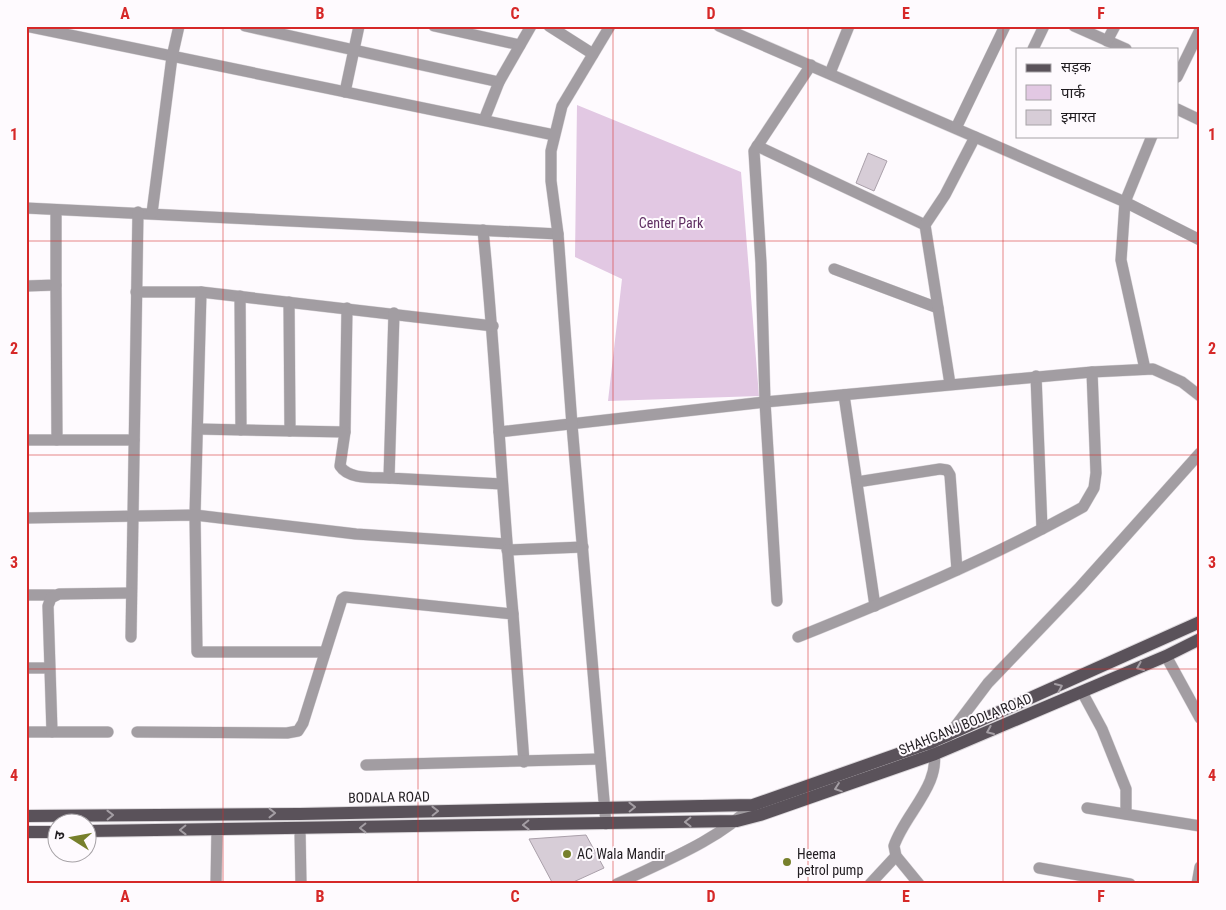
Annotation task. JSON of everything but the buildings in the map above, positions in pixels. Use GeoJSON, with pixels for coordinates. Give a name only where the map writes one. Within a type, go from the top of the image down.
{"type":"FeatureCollection","features":[{"type":"Feature","properties":{"kind":"main road","name":"SHAHGANJ BODLA ROAD"},"geometry":{"type":"LineString","coordinates":[[753,805],[933,748],[948,736],[1200,622]]}},
{"type":"Feature","properties":{"kind":"main road","name":"SHAHGANJ BODLA ROAD"},"geometry":{"type":"LineString","coordinates":[[737,821],[760,815],[1082,692],[1166,656],[1200,639]]}},
{"type":"Feature","properties":{"kind":"main road","name":"BODALA ROAD"},"geometry":{"type":"LineString","coordinates":[[26,816],[753,805]]}},
{"type":"Feature","properties":{"kind":"main road"},"geometry":{"type":"LineString","coordinates":[[98,831],[300,830],[737,821]]}},
{"type":"Feature","properties":{"kind":"main road"},"geometry":{"type":"LineString","coordinates":[[26,832],[48,832]]}},
{"type":"Feature","properties":{"kind":"street"},"geometry":{"type":"LineString","coordinates":[[26,26],[172,58],[484,120],[554,136]]}},
{"type":"Feature","properties":{"kind":"street"},"geometry":{"type":"LineString","coordinates":[[152,213],[172,58],[179,26]]}},
{"type":"Feature","properties":{"kind":"street"},"geometry":{"type":"LineString","coordinates":[[245,26],[499,82]]}},
{"type":"Feature","properties":{"kind":"street"},"geometry":{"type":"LineString","coordinates":[[345,92],[359,26]]}},
{"type":"Feature","properties":{"kind":"street"},"geometry":{"type":"LineString","coordinates":[[434,26],[520,45]]}},
{"type":"Feature","properties":{"kind":"street"},"geometry":{"type":"LineString","coordinates":[[484,120],[499,82],[531,26]]}},
{"type":"Feature","properties":{"kind":"street"},"geometry":{"type":"LineString","coordinates":[[549,26],[593,54]]}},
{"type":"Feature","properties":{"kind":"street"},"geometry":{"type":"LineString","coordinates":[[606,824],[572,425],[558,234],[551,181],[554,136],[562,106],[610,26]]}},
{"type":"Feature","properties":{"kind":"street"},"geometry":{"type":"LineString","coordinates":[[719,26],[811,64],[1125,202],[1200,240]]}},
{"type":"Feature","properties":{"kind":"street"},"geometry":{"type":"LineString","coordinates":[[830,73],[849,26]]}},
{"type":"Feature","properties":{"kind":"street"},"geometry":{"type":"LineString","coordinates":[[956,128],[1005,26]]}},
{"type":"Feature","properties":{"kind":"street"},"geometry":{"type":"LineString","coordinates":[[1033,48],[1044,26]]}},
{"type":"Feature","properties":{"kind":"street"},"geometry":{"type":"LineString","coordinates":[[1115,26],[1116,46]]}},
{"type":"Feature","properties":{"kind":"street"},"geometry":{"type":"LineString","coordinates":[[1082,28],[1116,46]]}},
{"type":"Feature","properties":{"kind":"street"},"geometry":{"type":"LineString","coordinates":[[1178,73],[1200,30]]}},
{"type":"Feature","properties":{"kind":"street"},"geometry":{"type":"LineString","coordinates":[[777,601],[765,402],[761,263],[754,151],[811,64]]}},
{"type":"Feature","properties":{"kind":"street"},"geometry":{"type":"LineString","coordinates":[[1178,110],[1200,120]]}},
{"type":"Feature","properties":{"kind":"street"},"geometry":{"type":"LineString","coordinates":[[950,384],[925,225],[945,196],[975,137]]}},
{"type":"Feature","properties":{"kind":"street"},"geometry":{"type":"LineString","coordinates":[[1145,369],[1121,260],[1125,202],[1151,138]]}},
{"type":"Feature","properties":{"kind":"street"},"geometry":{"type":"LineString","coordinates":[[757,146],[925,225]]}},
{"type":"Feature","properties":{"kind":"street"},"geometry":{"type":"LineString","coordinates":[[26,208],[558,234]]}},
{"type":"Feature","properties":{"kind":"street"},"geometry":{"type":"LineString","coordinates":[[56,210],[57,440]]}},
{"type":"Feature","properties":{"kind":"street"},"geometry":{"type":"LineString","coordinates":[[131,638],[138,212]]}},
{"type":"Feature","properties":{"kind":"street"},"geometry":{"type":"LineString","coordinates":[[483,230],[492,326],[502,484],[524,762]]}},
{"type":"Feature","properties":{"kind":"street"},"geometry":{"type":"LineString","coordinates":[[834,268],[938,308]]}},
{"type":"Feature","properties":{"kind":"street"},"geometry":{"type":"LineString","coordinates":[[26,286],[56,285]]}},
{"type":"Feature","properties":{"kind":"street"},"geometry":{"type":"LineString","coordinates":[[136,292],[201,292],[492,326]]}},
{"type":"Feature","properties":{"kind":"street"},"geometry":{"type":"LineString","coordinates":[[201,292],[195,515],[196,652],[325,652]]}},
{"type":"Feature","properties":{"kind":"street"},"geometry":{"type":"LineString","coordinates":[[240,296],[241,430]]}},
{"type":"Feature","properties":{"kind":"street"},"geometry":{"type":"LineString","coordinates":[[289,302],[290,431]]}},
{"type":"Feature","properties":{"kind":"street"},"geometry":{"type":"LineString","coordinates":[[347,308],[345,432],[340,466],[343,470],[350,474],[389,478],[502,484]]}},
{"type":"Feature","properties":{"kind":"street"},"geometry":{"type":"LineString","coordinates":[[389,478],[394,314]]}},
{"type":"Feature","properties":{"kind":"street"},"geometry":{"type":"LineString","coordinates":[[499,432],[765,402],[1036,376],[1145,369],[1161,372],[1182,382],[1200,396]]}},
{"type":"Feature","properties":{"kind":"street"},"geometry":{"type":"LineString","coordinates":[[798,637],[957,570],[1083,507],[1094,488],[1096,474],[1092,372]]}},
{"type":"Feature","properties":{"kind":"street"},"geometry":{"type":"LineString","coordinates":[[1036,376],[1042,529]]}},
{"type":"Feature","properties":{"kind":"street"},"geometry":{"type":"LineString","coordinates":[[844,395],[875,606]]}},
{"type":"Feature","properties":{"kind":"street"},"geometry":{"type":"LineString","coordinates":[[198,429],[345,432]]}},
{"type":"Feature","properties":{"kind":"street"},"geometry":{"type":"LineString","coordinates":[[26,440],[134,440]]}},
{"type":"Feature","properties":{"kind":"street"},"geometry":{"type":"LineString","coordinates":[[948,736],[988,683],[1080,587],[1200,453]]}},
{"type":"Feature","properties":{"kind":"street"},"geometry":{"type":"LineString","coordinates":[[857,482],[940,469],[947,470],[950,475],[957,570]]}},
{"type":"Feature","properties":{"kind":"street"},"geometry":{"type":"LineString","coordinates":[[26,518],[195,515],[356,534],[507,547],[583,547]]}},
{"type":"Feature","properties":{"kind":"street"},"geometry":{"type":"LineString","coordinates":[[26,595],[131,593]]}},
{"type":"Feature","properties":{"kind":"street"},"geometry":{"type":"LineString","coordinates":[[52,732],[48,668],[48,606],[50,598],[54,595]]}},
{"type":"Feature","properties":{"kind":"street"},"geometry":{"type":"LineString","coordinates":[[137,732],[287,733],[298,731],[303,723],[342,599],[345,597],[513,614]]}},
{"type":"Feature","properties":{"kind":"street"},"geometry":{"type":"LineString","coordinates":[[1166,656],[1200,718]]}},
{"type":"Feature","properties":{"kind":"street"},"geometry":{"type":"LineString","coordinates":[[26,668],[48,668]]}},
{"type":"Feature","properties":{"kind":"street"},"geometry":{"type":"LineString","coordinates":[[1082,692],[1102,729],[1126,789],[1126,814]]}},
{"type":"Feature","properties":{"kind":"street"},"geometry":{"type":"LineString","coordinates":[[26,732],[108,732]]}},
{"type":"Feature","properties":{"kind":"street"},"geometry":{"type":"LineString","coordinates":[[919,884],[894,851],[896,841],[930,782],[933,748]]}},
{"type":"Feature","properties":{"kind":"street"},"geometry":{"type":"LineString","coordinates":[[366,766],[600,759]]}},
{"type":"Feature","properties":{"kind":"street"},"geometry":{"type":"LineString","coordinates":[[617,884],[718,834],[737,821],[753,805]]}},
{"type":"Feature","properties":{"kind":"street"},"geometry":{"type":"LineString","coordinates":[[1087,808],[1200,826]]}},
{"type":"Feature","properties":{"kind":"street"},"geometry":{"type":"LineString","coordinates":[[216,884],[217,829]]}},
{"type":"Feature","properties":{"kind":"street"},"geometry":{"type":"LineString","coordinates":[[300,830],[301,884]]}},
{"type":"Feature","properties":{"kind":"street"},"geometry":{"type":"LineString","coordinates":[[870,884],[896,856]]}},
{"type":"Feature","properties":{"kind":"street"},"geometry":{"type":"LineString","coordinates":[[1197,884],[1200,867]]}},
{"type":"Feature","properties":{"kind":"street"},"geometry":{"type":"LineString","coordinates":[[1038,868],[1130,884]]}},
{"type":"Feature","properties":{"kind":"green space","name":"Center Park"},"geometry":{"type":"Polygon","coordinates":[[[577,105],[741,172],[759,396],[608,401],[622,279],[575,257],[577,105]]]}},
{"type":"Feature","properties":{"kind":"place","name":"AC Wala Mandir"},"geometry":{"type":"Point","coordinates":[567,854]}},
{"type":"Feature","properties":{"kind":"place","name":"Heema petrol pump"},"geometry":{"type":"Point","coordinates":[787,862]}}]}
